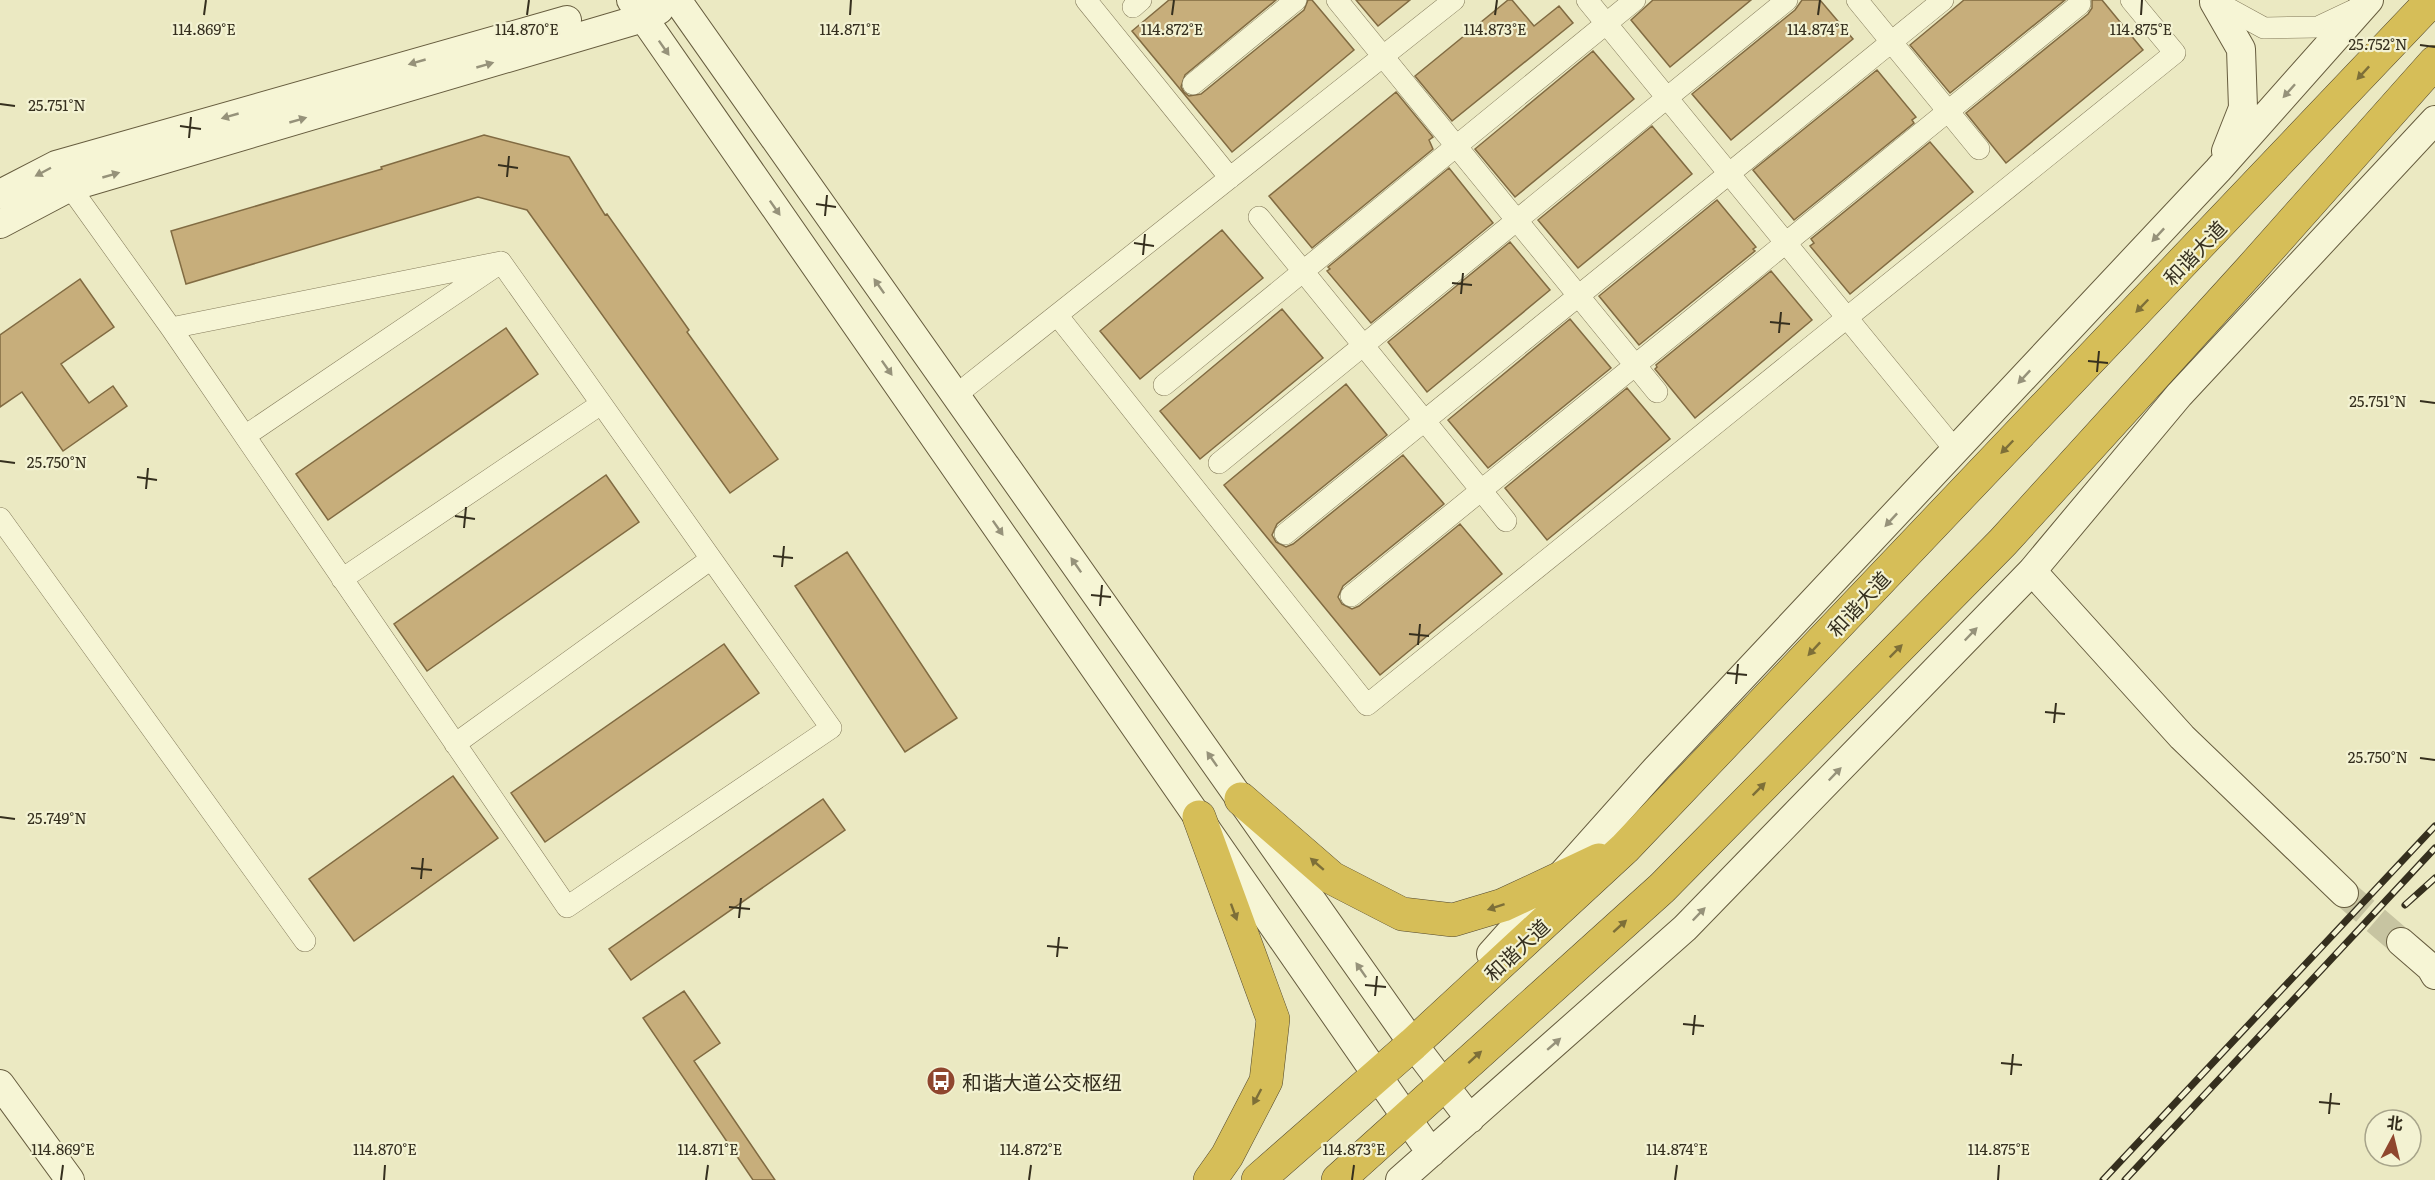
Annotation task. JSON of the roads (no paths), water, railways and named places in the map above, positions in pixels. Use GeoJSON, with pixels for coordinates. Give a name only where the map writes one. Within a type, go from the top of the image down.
{"type":"FeatureCollection","features":[{"type":"Feature","properties":{"kind":"highway","name":"和谐大道"},"geometry":{"type":"LineString","coordinates":[[1258,1180],[1413,1044],[1625,848],[2432,0]]}},
{"type":"Feature","properties":{"kind":"highway"},"geometry":{"type":"LineString","coordinates":[[1338,1180],[1662,888],[2003,542],[2435,62]]}},
{"type":"Feature","properties":{"kind":"highway"},"geometry":{"type":"LineString","coordinates":[[1241,799],[1332,878],[1402,914],[1453,920],[1503,905],[1625,848]]}},
{"type":"Feature","properties":{"kind":"highway"},"geometry":{"type":"LineString","coordinates":[[1199,818],[1273,1019],[1266,1081],[1227,1156],[1210,1180]]}},
{"type":"Feature","properties":{"kind":"street"},"geometry":{"type":"LineString","coordinates":[[0,194],[56,165],[635,5],[678,0],[1413,1044],[1470,1119]]}},
{"type":"Feature","properties":{"kind":"street"},"geometry":{"type":"LineString","coordinates":[[1086,0],[1230,178]]}},
{"type":"Feature","properties":{"kind":"street"},"geometry":{"type":"LineString","coordinates":[[1192,84],[1296,0]]}},
{"type":"Feature","properties":{"kind":"street"},"geometry":{"type":"LineString","coordinates":[[1337,0],[1657,392]]}},
{"type":"Feature","properties":{"kind":"street"},"geometry":{"type":"LineString","coordinates":[[956,395],[1454,0]]}},
{"type":"Feature","properties":{"kind":"street"},"geometry":{"type":"LineString","coordinates":[[1587,0],[1956,451]]}},
{"type":"Feature","properties":{"kind":"street"},"geometry":{"type":"LineString","coordinates":[[1164,385],[1635,0]]}},
{"type":"Feature","properties":{"kind":"street"},"geometry":{"type":"LineString","coordinates":[[1219,463],[1786,0]]}},
{"type":"Feature","properties":{"kind":"street"},"geometry":{"type":"LineString","coordinates":[[1857,0],[1979,149]]}},
{"type":"Feature","properties":{"kind":"street"},"geometry":{"type":"LineString","coordinates":[[1285,534],[1943,0]]}},
{"type":"Feature","properties":{"kind":"street"},"geometry":{"type":"LineString","coordinates":[[1057,315],[1367,705],[2175,53],[2131,0]]}},
{"type":"Feature","properties":{"kind":"street"},"geometry":{"type":"LineString","coordinates":[[2214,1],[2264,28],[2318,27],[2367,2]]}},
{"type":"Feature","properties":{"kind":"street"},"geometry":{"type":"LineString","coordinates":[[2214,1],[2241,49],[2242,108],[2218,170]]}},
{"type":"Feature","properties":{"kind":"street"},"geometry":{"type":"LineString","coordinates":[[1413,1044],[1656,769],[2218,170],[2367,2]]}},
{"type":"Feature","properties":{"kind":"street"},"geometry":{"type":"LineString","coordinates":[[1352,596],[2080,4]]}},
{"type":"Feature","properties":{"kind":"street"},"geometry":{"type":"LineString","coordinates":[[0,224],[69,187],[635,5]]}},
{"type":"Feature","properties":{"kind":"street"},"geometry":{"type":"LineString","coordinates":[[635,5],[1431,1152]]}},
{"type":"Feature","properties":{"kind":"street"},"geometry":{"type":"LineString","coordinates":[[1400,1180],[1685,928],[2032,571],[2179,395],[2435,120]]}},
{"type":"Feature","properties":{"kind":"street"},"geometry":{"type":"LineString","coordinates":[[69,187],[171,328],[567,907],[831,728],[501,262]]}},
{"type":"Feature","properties":{"kind":"street"},"geometry":{"type":"LineString","coordinates":[[1258,217],[1506,521]]}},
{"type":"Feature","properties":{"kind":"street"},"geometry":{"type":"LineString","coordinates":[[171,328],[501,262]]}},
{"type":"Feature","properties":{"kind":"street"},"geometry":{"type":"LineString","coordinates":[[244,436],[501,262]]}},
{"type":"Feature","properties":{"kind":"street"},"geometry":{"type":"LineString","coordinates":[[342,579],[601,404]]}},
{"type":"Feature","properties":{"kind":"street"},"geometry":{"type":"LineString","coordinates":[[0,518],[305,941]]}},
{"type":"Feature","properties":{"kind":"street"},"geometry":{"type":"LineString","coordinates":[[455,744],[711,559]]}},
{"type":"Feature","properties":{"kind":"street"},"geometry":{"type":"LineString","coordinates":[[2032,571],[2182,737],[2344,893]]}},
{"type":"Feature","properties":{"kind":"street"},"geometry":{"type":"LineString","coordinates":[[2401,942],[2434,969]]}},
{"type":"Feature","properties":{"kind":"street"},"geometry":{"type":"LineString","coordinates":[[1243,1180],[1377,1074]]}},
{"type":"Feature","properties":{"kind":"street"},"geometry":{"type":"LineString","coordinates":[[0,1084],[69,1180]]}},
{"type":"Feature","properties":{"kind":"tunnel"},"geometry":{"type":"LineString","coordinates":[[2344,893],[2401,942]]}},
{"type":"Feature","properties":{"kind":"railway"},"geometry":{"type":"LineString","coordinates":[[2103,1180],[2435,826]]}},
{"type":"Feature","properties":{"kind":"railway"},"geometry":{"type":"LineString","coordinates":[[2125,1180],[2435,848]]}},
{"type":"Feature","properties":{"kind":"railway"},"geometry":{"type":"LineString","coordinates":[[2405,905],[2435,878]]}},
{"type":"Feature","properties":{"kind":"place","name":"和谐大道公交枢纽"},"geometry":{"type":"Point","coordinates":[941,1081]}}]}
